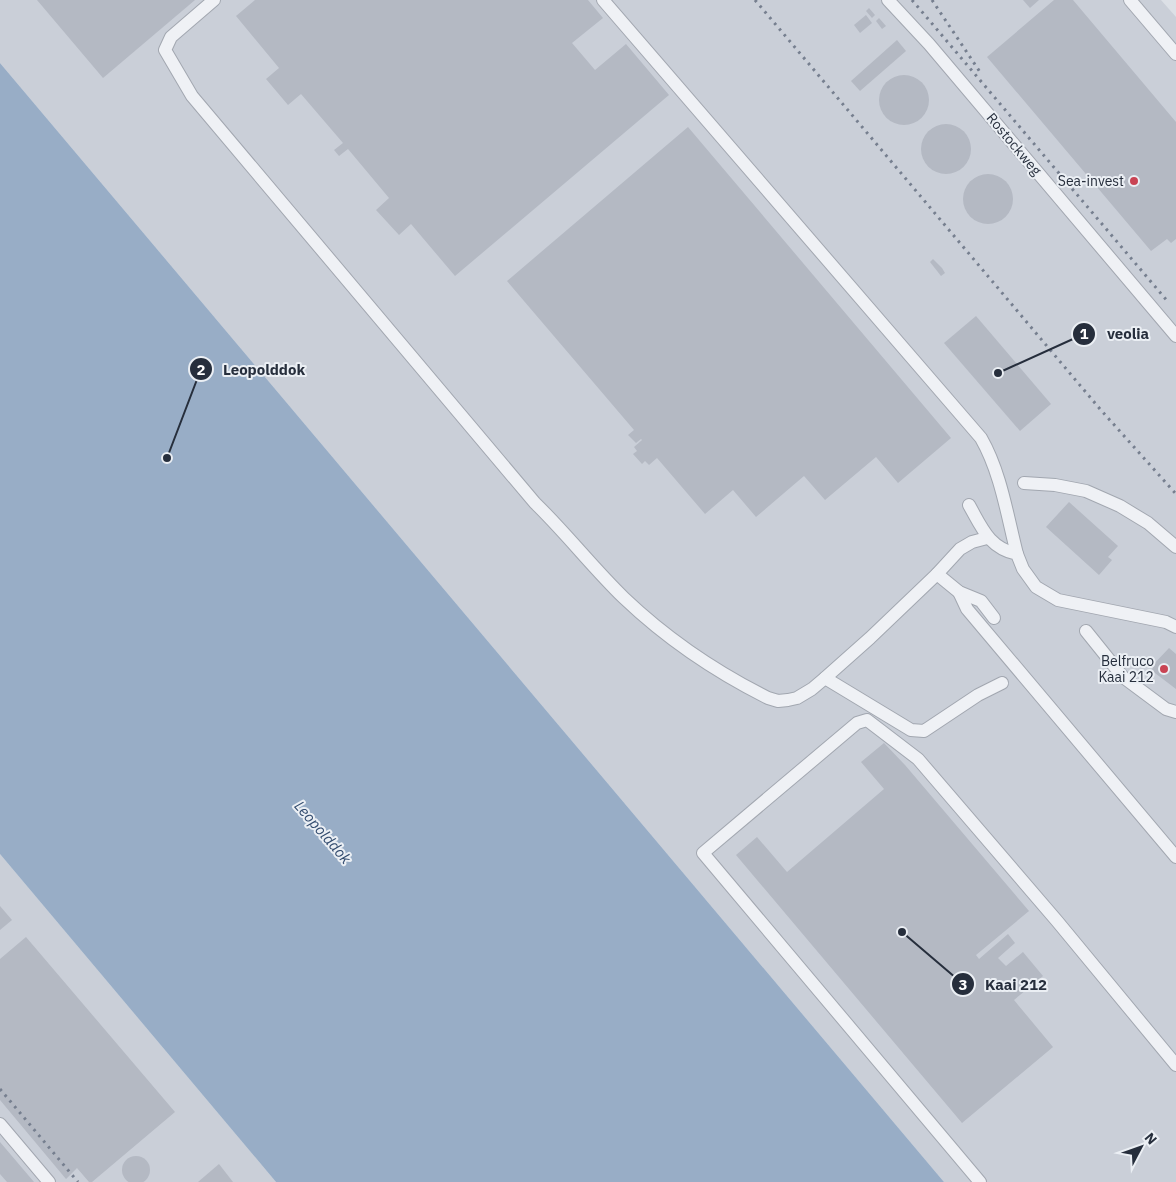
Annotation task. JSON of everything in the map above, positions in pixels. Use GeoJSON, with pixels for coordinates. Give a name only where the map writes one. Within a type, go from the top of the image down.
{"type":"FeatureCollection","features":[{"type":"Feature","properties":{"kind":"street"},"geometry":{"type":"LineString","coordinates":[[214,0],[171,37],[165,50],[192,96],[535,503],[624,598],[689,652],[768,698],[778,701],[797,698],[826,678],[937,574],[960,549],[972,542],[987,538]]}},
{"type":"Feature","properties":{"kind":"street"},"geometry":{"type":"LineString","coordinates":[[603,0],[981,438],[989,452],[995,469],[1017,554],[1023,569],[1036,587],[1058,600],[1166,622],[1176,628]]}},
{"type":"Feature","properties":{"kind":"street","name":"Rostockweg"},"geometry":{"type":"LineString","coordinates":[[888,0],[929,44],[1176,336]]}},
{"type":"Feature","properties":{"kind":"street"},"geometry":{"type":"LineString","coordinates":[[1130,0],[1176,54]]}},
{"type":"Feature","properties":{"kind":"street"},"geometry":{"type":"LineString","coordinates":[[1024,483],[1055,484],[1086,491],[1103,498],[1148,522],[1176,547]]}},
{"type":"Feature","properties":{"kind":"street"},"geometry":{"type":"LineString","coordinates":[[969,505],[987,538],[1007,552],[1017,554]]}},
{"type":"Feature","properties":{"kind":"street"},"geometry":{"type":"LineString","coordinates":[[937,574],[959,592],[980,601],[994,618]]}},
{"type":"Feature","properties":{"kind":"street"},"geometry":{"type":"LineString","coordinates":[[959,592],[967,609],[1176,856]]}},
{"type":"Feature","properties":{"kind":"street"},"geometry":{"type":"LineString","coordinates":[[1086,631],[1123,677],[1166,709],[1176,712]]}},
{"type":"Feature","properties":{"kind":"street"},"geometry":{"type":"LineString","coordinates":[[826,678],[912,730],[924,731],[978,695],[1002,683]]}},
{"type":"Feature","properties":{"kind":"street"},"geometry":{"type":"LineString","coordinates":[[980,1182],[703,853],[857,723],[867,720],[918,759],[1057,921],[1176,1066]]}},
{"type":"Feature","properties":{"kind":"street"},"geometry":{"type":"LineString","coordinates":[[0,1124],[49,1182]]}},
{"type":"Feature","properties":{"kind":"shaded area"},"geometry":{"type":"Polygon","coordinates":[[[0,0],[1161,0],[1176,17],[1176,1182],[944,1182],[0,63],[0,0]]]}},
{"type":"Feature","properties":{"kind":"shaded area"},"geometry":{"type":"Polygon","coordinates":[[[0,854],[276,1182],[0,1182],[0,854]]]}},
{"type":"Feature","properties":{"kind":"water","name":"Leopolddok"},"geometry":{"type":"Polygon","coordinates":[[[0,63],[944,1182],[276,1182],[0,854],[0,63]]]}},
{"type":"Feature","properties":{"kind":"building"},"geometry":{"type":"Polygon","coordinates":[[[37,0],[195,0],[103,78],[37,0]]]}},
{"type":"Feature","properties":{"kind":"building"},"geometry":{"type":"Polygon","coordinates":[[[255,0],[588,0],[603,18],[572,43],[595,70],[626,44],[669,95],[455,276],[411,224],[399,235],[376,210],[389,198],[348,149],[339,156],[334,150],[343,143],[301,94],[288,105],[266,79],[279,68],[236,16],[255,0]]]}},
{"type":"Feature","properties":{"kind":"building"},"geometry":{"type":"Polygon","coordinates":[[[1023,0],[1039,0],[1030,8],[1023,0]]]}},
{"type":"Feature","properties":{"kind":"building","name":"Sea-invest"},"geometry":{"type":"Polygon","coordinates":[[[1054,0],[1073,0],[1176,122],[1176,239],[1171,243],[1167,239],[1151,251],[987,57],[1054,0]]]}},
{"type":"Feature","properties":{"kind":"building"},"geometry":{"type":"Polygon","coordinates":[[[869,8],[875,15],[872,18],[866,11],[869,8]]]}},
{"type":"Feature","properties":{"kind":"building"},"geometry":{"type":"Polygon","coordinates":[[[866,15],[872,23],[860,33],[854,25],[866,15]]]}},
{"type":"Feature","properties":{"kind":"building"},"geometry":{"type":"Polygon","coordinates":[[[879,18],[886,26],[882,29],[876,21],[879,18]]]}},
{"type":"Feature","properties":{"kind":"building"},"geometry":{"type":"Polygon","coordinates":[[[897,40],[906,51],[860,91],[851,81],[897,40]]]}},
{"type":"Feature","properties":{"kind":"building"},"geometry":{"type":"Polygon","coordinates":[[[904,75],[914,77],[922,82],[927,90],[929,100],[927,110],[922,118],[914,123],[904,125],[894,123],[886,118],[881,110],[879,100],[881,90],[886,82],[894,77],[904,75]]]}},
{"type":"Feature","properties":{"kind":"building"},"geometry":{"type":"Polygon","coordinates":[[[946,124],[956,126],[964,131],[969,139],[971,149],[969,159],[964,167],[956,172],[946,174],[936,172],[928,167],[923,159],[921,149],[923,139],[928,131],[936,126],[946,124]]]}},
{"type":"Feature","properties":{"kind":"building"},"geometry":{"type":"Polygon","coordinates":[[[688,127],[951,438],[898,483],[876,457],[825,500],[804,476],[756,517],[733,490],[705,514],[657,458],[649,465],[645,461],[642,464],[633,454],[637,451],[634,447],[642,440],[636,443],[628,435],[634,430],[507,281],[688,127]]]}},
{"type":"Feature","properties":{"kind":"building"},"geometry":{"type":"Polygon","coordinates":[[[988,174],[998,176],[1006,181],[1011,189],[1013,199],[1011,209],[1006,217],[998,222],[988,224],[978,222],[970,217],[965,209],[963,199],[965,189],[970,181],[978,176],[988,174]]]}},
{"type":"Feature","properties":{"kind":"building"},"geometry":{"type":"Polygon","coordinates":[[[933,259],[945,273],[941,276],[930,262],[933,259]]]}},
{"type":"Feature","properties":{"kind":"building"},"geometry":{"type":"Polygon","coordinates":[[[976,316],[1051,404],[1020,431],[944,343],[976,316]]]}},
{"type":"Feature","properties":{"kind":"building"},"geometry":{"type":"Polygon","coordinates":[[[1069,502],[1118,546],[1108,557],[1112,560],[1099,575],[1046,527],[1069,502]]]}},
{"type":"Feature","properties":{"kind":"building","name":"Belfruco Kaai 212"},"geometry":{"type":"Polygon","coordinates":[[[1169,648],[1176,654],[1176,689],[1151,670],[1152,666],[1169,648]]]}},
{"type":"Feature","properties":{"kind":"building"},"geometry":{"type":"Polygon","coordinates":[[[884,743],[905,765],[1029,911],[976,955],[979,959],[1008,934],[1015,943],[998,958],[1006,966],[1023,952],[1043,976],[1014,1000],[1053,1047],[962,1123],[736,855],[757,837],[787,872],[884,789],[861,762],[884,743]]]}},
{"type":"Feature","properties":{"kind":"building"},"geometry":{"type":"Polygon","coordinates":[[[0,906],[12,920],[0,930],[0,906]]]}},
{"type":"Feature","properties":{"kind":"building"},"geometry":{"type":"Polygon","coordinates":[[[26,937],[175,1112],[92,1182],[89,1182],[77,1168],[66,1179],[0,1100],[0,959],[26,937]]]}},
{"type":"Feature","properties":{"kind":"building"},"geometry":{"type":"Polygon","coordinates":[[[0,1142],[34,1182],[7,1182],[0,1174],[0,1142]]]}},
{"type":"Feature","properties":{"kind":"building"},"geometry":{"type":"Polygon","coordinates":[[[136,1156],[146,1160],[150,1170],[146,1180],[136,1184],[126,1180],[122,1170],[126,1160],[136,1156]]]}},
{"type":"Feature","properties":{"kind":"building"},"geometry":{"type":"Polygon","coordinates":[[[219,1164],[233,1182],[198,1182],[219,1164]]]}},
{"type":"Feature","properties":{"kind":"railway"},"geometry":{"type":"LineString","coordinates":[[755,0],[1100,409],[1176,494]]}},
{"type":"Feature","properties":{"kind":"railway"},"geometry":{"type":"LineString","coordinates":[[912,0],[1169,303]]}},
{"type":"Feature","properties":{"kind":"railway"},"geometry":{"type":"LineString","coordinates":[[932,0],[980,72]]}},
{"type":"Feature","properties":{"kind":"railway"},"geometry":{"type":"LineString","coordinates":[[0,1089],[78,1182]]}},
{"type":"Feature","properties":{"kind":"place","name":"Sea-invest"},"geometry":{"type":"Point","coordinates":[1134,181]}},
{"type":"Feature","properties":{"kind":"place","name":"veolia"},"geometry":{"type":"Point","coordinates":[998,373]}},
{"type":"Feature","properties":{"kind":"place","name":"Leopolddok"},"geometry":{"type":"Point","coordinates":[167,458]}},
{"type":"Feature","properties":{"kind":"place","name":"Belfruco Kaai 212"},"geometry":{"type":"Point","coordinates":[1164,669]}},
{"type":"Feature","properties":{"kind":"place","name":"Kaai 212"},"geometry":{"type":"Point","coordinates":[902,932]}}]}
